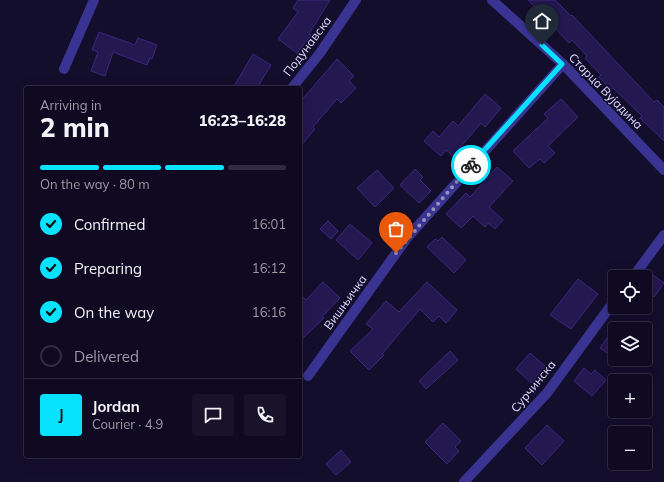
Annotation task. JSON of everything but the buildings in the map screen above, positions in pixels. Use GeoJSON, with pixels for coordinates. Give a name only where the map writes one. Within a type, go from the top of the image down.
{"type":"FeatureCollection","features":[{"type":"Feature","properties":{"kind":"street"},"geometry":{"type":"LineString","coordinates":[[64,69],[94,0]]}},
{"type":"Feature","properties":{"kind":"street","name":"Подунавска"},"geometry":{"type":"LineString","coordinates":[[294,86],[320,53],[356,0]]}},
{"type":"Feature","properties":{"kind":"street","name":"Старца Вујадина"},"geometry":{"type":"LineString","coordinates":[[492,0],[562,64],[664,170]]}},
{"type":"Feature","properties":{"kind":"street","name":"Вишњичка"},"geometry":{"type":"LineString","coordinates":[[308,376],[407,238],[562,64]]}},
{"type":"Feature","properties":{"kind":"street"},"geometry":{"type":"LineString","coordinates":[[638,270],[664,235]]}},
{"type":"Feature","properties":{"kind":"street","name":"Сурчинска"},"geometry":{"type":"LineString","coordinates":[[464,482],[547,393],[608,310]]}},
{"type":"Feature","properties":{"kind":"way so far"},"geometry":{"type":"LineString","coordinates":[[396,253],[407,238],[471,165]]}},
{"type":"Feature","properties":{"kind":"route"},"geometry":{"type":"LineString","coordinates":[[471,165],[562,64],[542,45]]}}]}
